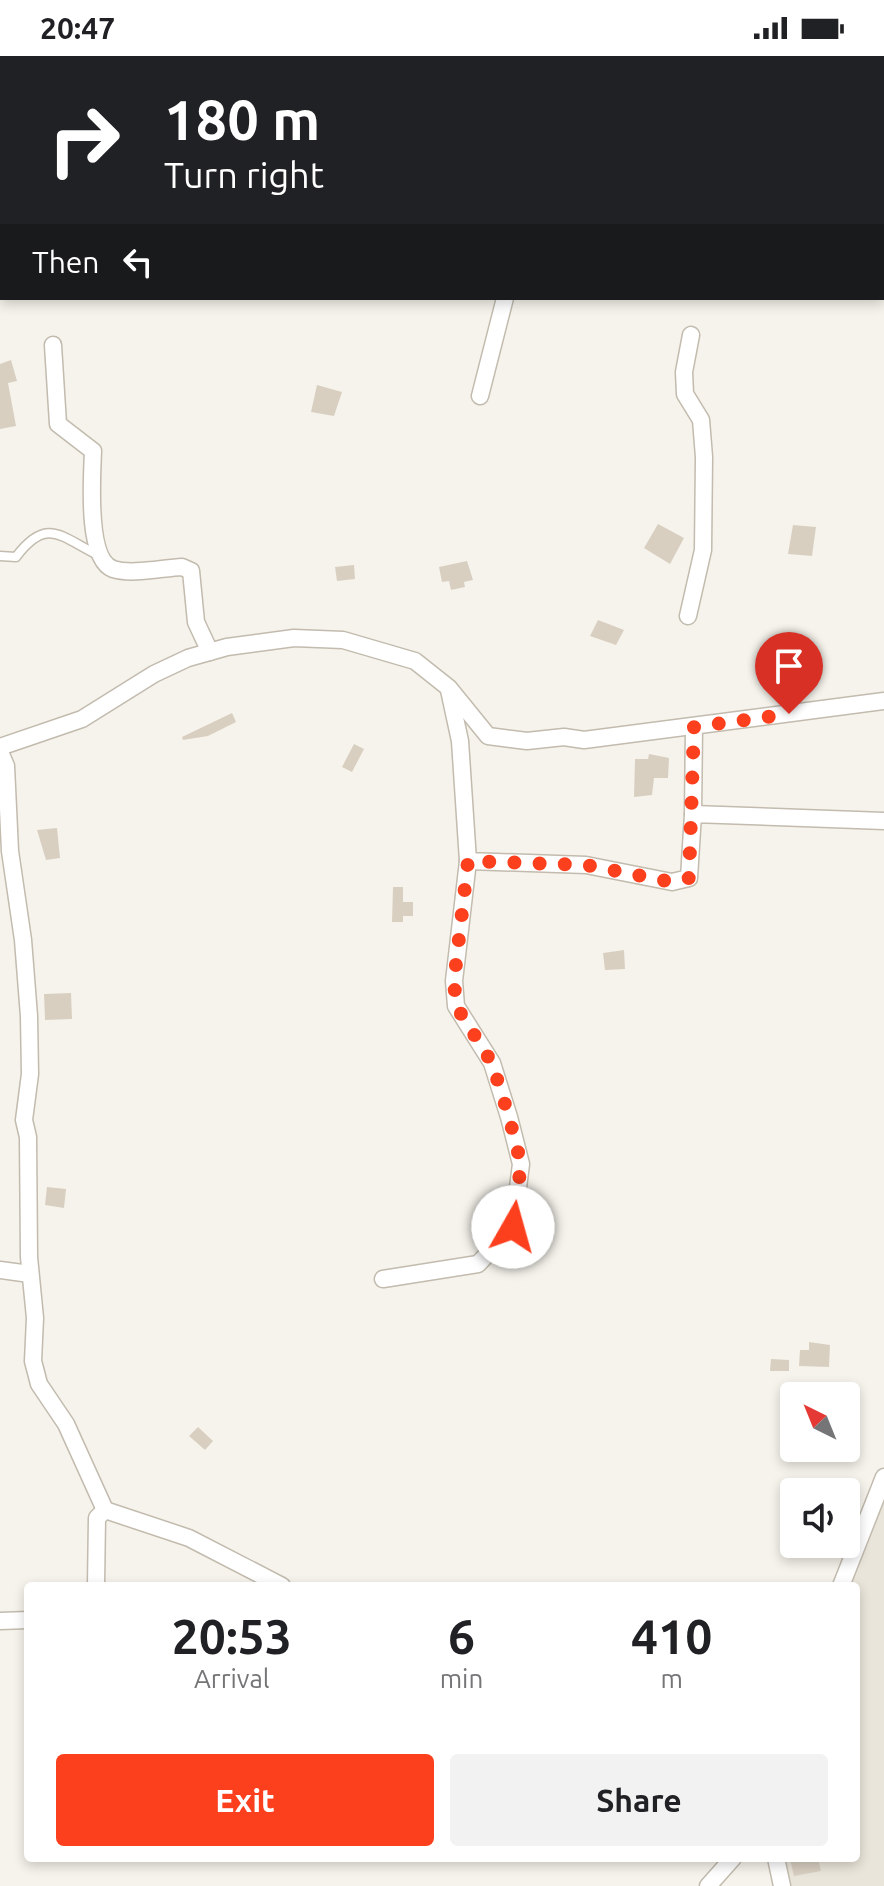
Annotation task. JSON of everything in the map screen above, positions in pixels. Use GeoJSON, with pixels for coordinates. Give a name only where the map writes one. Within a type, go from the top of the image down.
{"type":"FeatureCollection","features":[{"type":"Feature","properties":{"kind":"street"},"geometry":{"type":"LineString","coordinates":[[480,396],[504,300]]}},
{"type":"Feature","properties":{"kind":"street"},"geometry":{"type":"LineString","coordinates":[[688,616],[703,550],[704,457],[701,420],[685,394],[684,372],[691,335]]}},
{"type":"Feature","properties":{"kind":"street"},"geometry":{"type":"LineString","coordinates":[[53,345],[58,424],[93,451],[94,546],[101,563],[115,570],[182,567],[191,571],[196,622],[210,652]]}},
{"type":"Feature","properties":{"kind":"street"},"geometry":{"type":"LineString","coordinates":[[274,1582],[189,1538],[105,1510],[66,1424],[39,1384],[33,1361],[35,1318],[30,1274],[28,1137],[24,1120],[30,1074],[29,1016],[23,940],[10,851],[6,766],[0,750],[82,719],[154,674],[210,652],[294,638],[343,640],[415,661],[449,688],[488,736],[527,741],[564,737],[584,740],[884,701]]}},
{"type":"Feature","properties":{"kind":"street"},"geometry":{"type":"LineString","coordinates":[[383,1279],[478,1264],[513,1227],[521,1164],[492,1063],[456,1006],[454,981],[468,861],[460,741],[449,688]]}},
{"type":"Feature","properties":{"kind":"street"},"geometry":{"type":"LineString","coordinates":[[468,861],[586,865],[672,882],[689,878],[694,727]]}},
{"type":"Feature","properties":{"kind":"street"},"geometry":{"type":"LineString","coordinates":[[693,814],[884,821]]}},
{"type":"Feature","properties":{"kind":"street"},"geometry":{"type":"LineString","coordinates":[[0,1270],[30,1274]]}},
{"type":"Feature","properties":{"kind":"street"},"geometry":{"type":"LineString","coordinates":[[843,1582],[884,1477]]}},
{"type":"Feature","properties":{"kind":"street"},"geometry":{"type":"LineString","coordinates":[[96,1582],[97,1518],[105,1510]]}},
{"type":"Feature","properties":{"kind":"street"},"geometry":{"type":"LineString","coordinates":[[0,1621],[24,1620]]}},
{"type":"Feature","properties":{"kind":"street"},"geometry":{"type":"LineString","coordinates":[[708,1886],[729,1862]]}},
{"type":"Feature","properties":{"kind":"street"},"geometry":{"type":"LineString","coordinates":[[777,1862],[782,1886]]}},
{"type":"Feature","properties":{"kind":"lane"},"geometry":{"type":"LineString","coordinates":[[0,556],[16,557],[41,533],[56,531],[98,555]]}},
{"type":"Feature","properties":{"kind":"shaded area"},"geometry":{"type":"Polygon","coordinates":[[[884,1491],[884,1886],[786,1886],[781,1862],[860,1862],[860,1582],[849,1582],[884,1491]]]}},
{"type":"Feature","properties":{"kind":"building"},"geometry":{"type":"Polygon","coordinates":[[[11,360],[17,381],[8,383],[16,426],[0,429],[0,364],[11,360]]]}},
{"type":"Feature","properties":{"kind":"building"},"geometry":{"type":"Polygon","coordinates":[[[317,385],[342,392],[334,416],[311,412],[317,385]]]}},
{"type":"Feature","properties":{"kind":"building"},"geometry":{"type":"Polygon","coordinates":[[[658,524],[684,538],[670,564],[644,548],[658,524]]]}},
{"type":"Feature","properties":{"kind":"building"},"geometry":{"type":"Polygon","coordinates":[[[793,525],[816,527],[812,556],[788,554],[793,525]]]}},
{"type":"Feature","properties":{"kind":"building"},"geometry":{"type":"Polygon","coordinates":[[[467,561],[473,580],[464,582],[465,587],[451,590],[449,581],[442,582],[439,567],[467,561]]]}},
{"type":"Feature","properties":{"kind":"building"},"geometry":{"type":"Polygon","coordinates":[[[354,565],[355,579],[337,581],[335,567],[354,565]]]}},
{"type":"Feature","properties":{"kind":"building"},"geometry":{"type":"Polygon","coordinates":[[[598,620],[624,630],[616,645],[590,636],[598,620]]]}},
{"type":"Feature","properties":{"kind":"building"},"geometry":{"type":"Polygon","coordinates":[[[232,713],[236,722],[208,736],[183,740],[182,737],[232,713]]]}},
{"type":"Feature","properties":{"kind":"building"},"geometry":{"type":"Polygon","coordinates":[[[354,744],[364,749],[352,772],[342,767],[354,744]]]}},
{"type":"Feature","properties":{"kind":"building"},"geometry":{"type":"Polygon","coordinates":[[[649,754],[669,758],[668,778],[654,778],[652,795],[634,797],[635,759],[648,759],[649,754]]]}},
{"type":"Feature","properties":{"kind":"building"},"geometry":{"type":"Polygon","coordinates":[[[57,828],[60,858],[46,860],[37,830],[57,828]]]}},
{"type":"Feature","properties":{"kind":"building"},"geometry":{"type":"Polygon","coordinates":[[[393,887],[403,887],[403,902],[413,902],[413,916],[403,916],[403,922],[392,922],[393,887]]]}},
{"type":"Feature","properties":{"kind":"building"},"geometry":{"type":"Polygon","coordinates":[[[624,950],[625,969],[605,970],[603,953],[624,950]]]}},
{"type":"Feature","properties":{"kind":"building"},"geometry":{"type":"Polygon","coordinates":[[[71,993],[72,1019],[45,1020],[44,994],[71,993]]]}},
{"type":"Feature","properties":{"kind":"building"},"geometry":{"type":"Polygon","coordinates":[[[47,1187],[66,1189],[64,1208],[45,1205],[47,1187]]]}},
{"type":"Feature","properties":{"kind":"building"},"geometry":{"type":"Polygon","coordinates":[[[809,1342],[830,1345],[829,1367],[799,1366],[800,1350],[809,1350],[809,1342]]]}},
{"type":"Feature","properties":{"kind":"building"},"geometry":{"type":"Polygon","coordinates":[[[771,1359],[789,1360],[789,1371],[770,1371],[771,1359]]]}},
{"type":"Feature","properties":{"kind":"building"},"geometry":{"type":"Polygon","coordinates":[[[198,1427],[213,1441],[205,1450],[189,1436],[198,1427]]]}},
{"type":"Feature","properties":{"kind":"building"},"geometry":{"type":"Polygon","coordinates":[[[791,1862],[819,1862],[821,1871],[794,1876],[791,1862]]]}},
{"type":"Feature","properties":{"kind":"route"},"geometry":{"type":"LineString","coordinates":[[513,1227],[521,1164],[509,1117],[492,1063],[456,1006],[454,981],[468,861],[586,865],[672,882],[689,878],[694,727],[789,714]]}}]}
